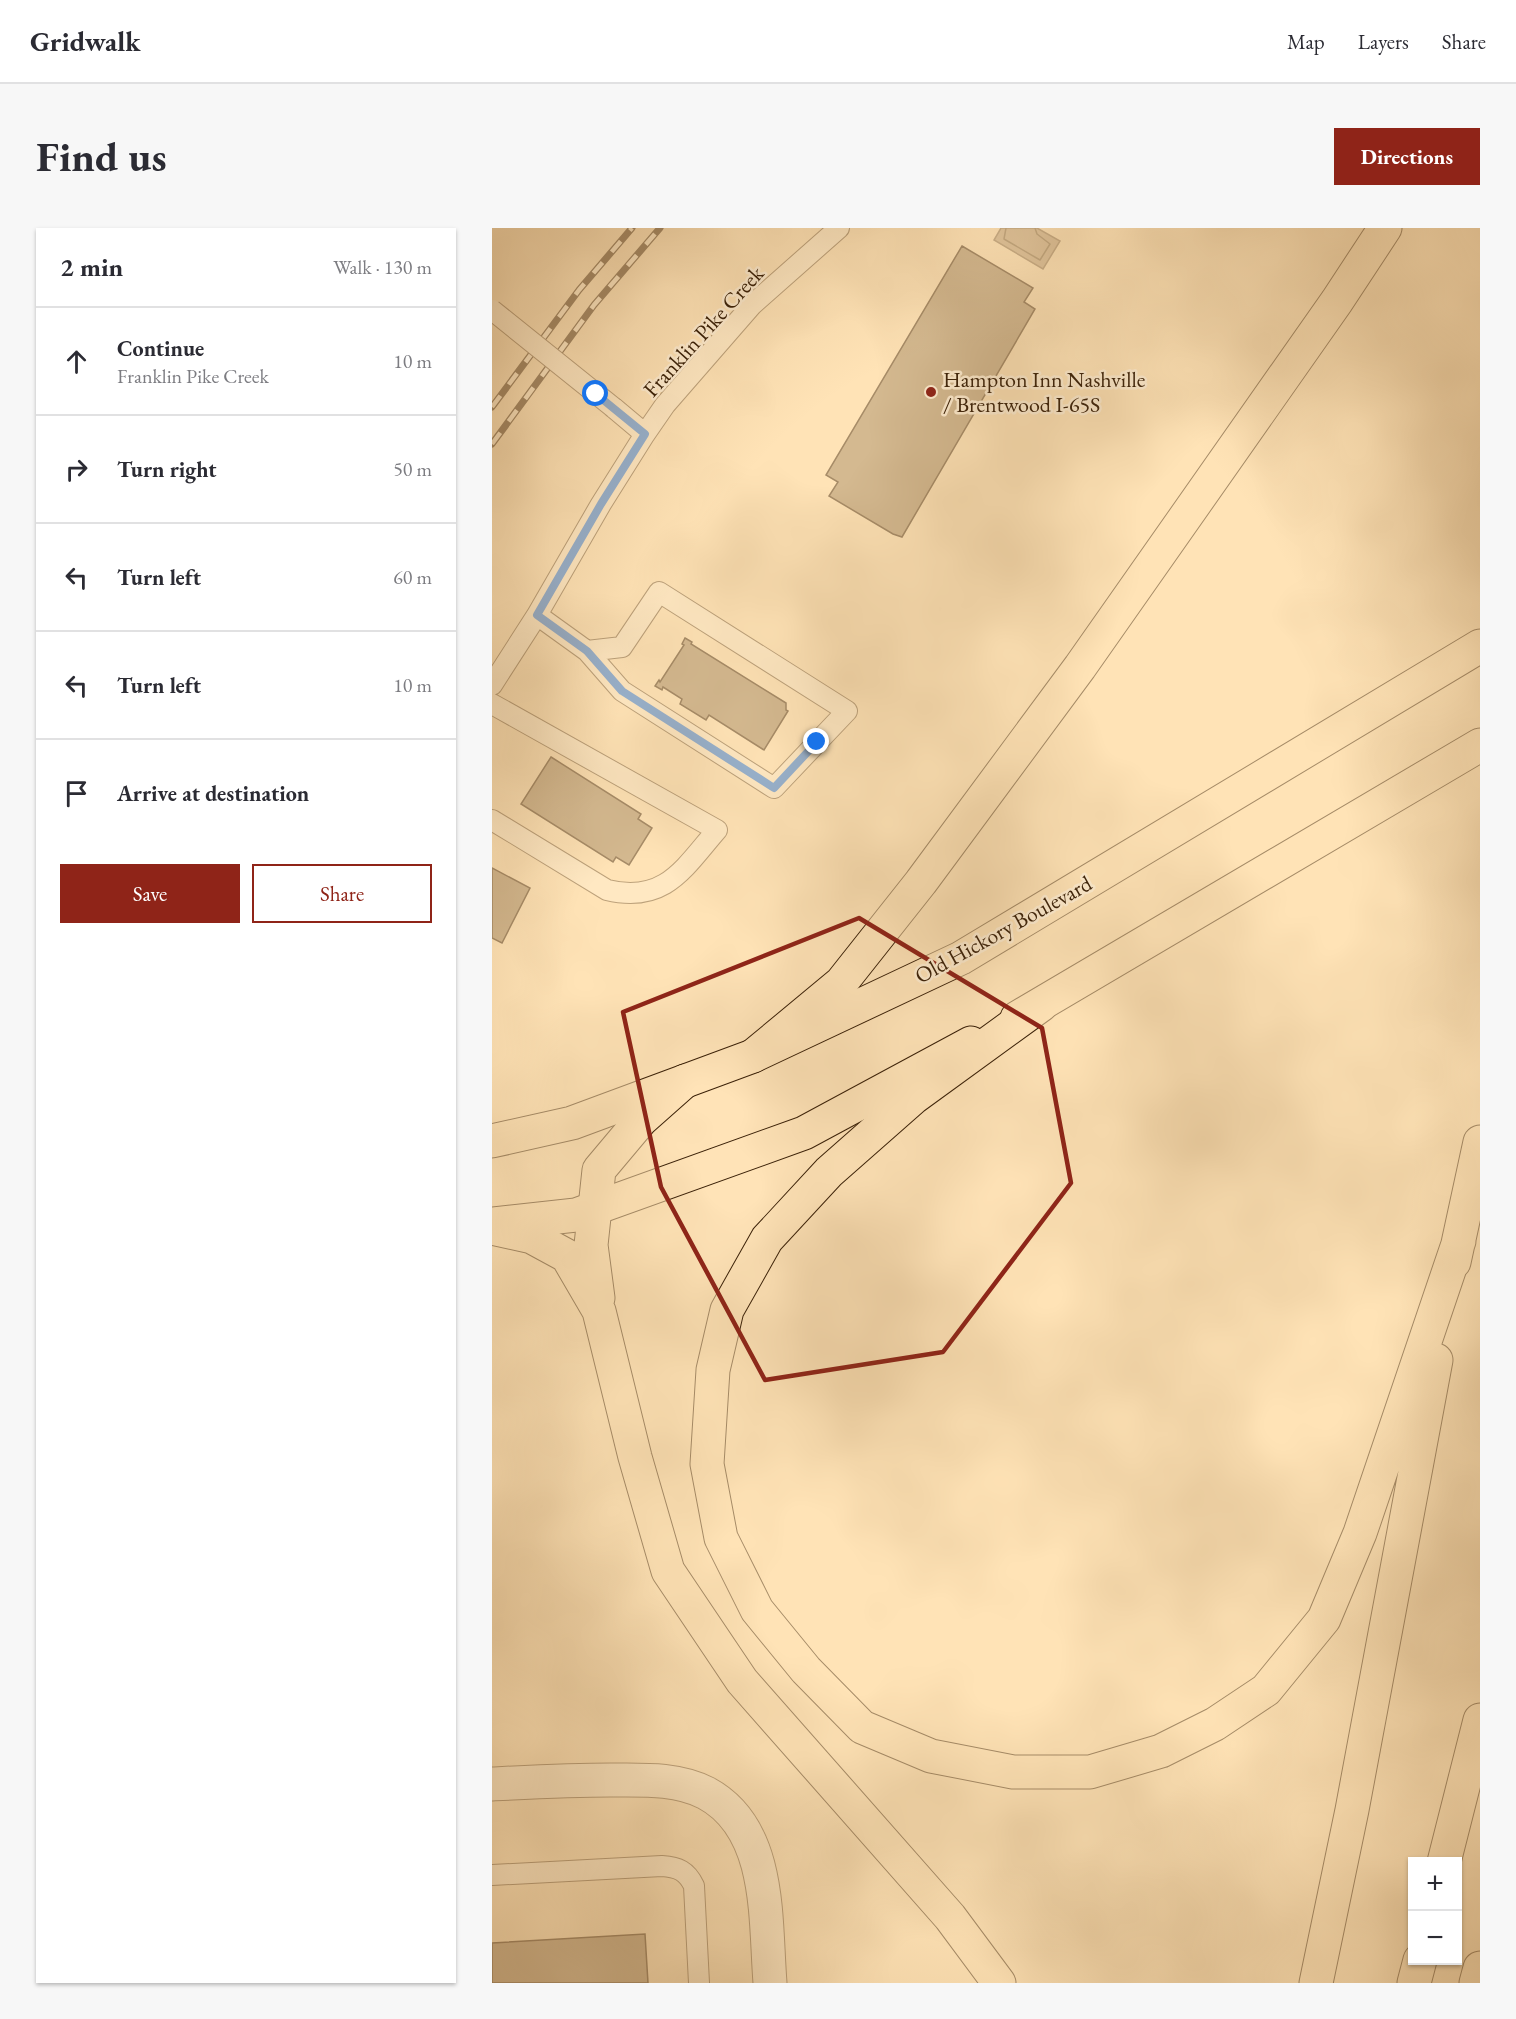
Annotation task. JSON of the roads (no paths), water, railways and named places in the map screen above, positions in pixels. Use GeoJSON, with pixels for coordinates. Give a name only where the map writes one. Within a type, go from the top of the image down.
{"type":"FeatureCollection","features":[{"type":"Feature","properties":{"kind":"main road"},"geometry":{"type":"LineString","coordinates":[[753,1056],[841,983],[921,882],[1080,667],[1337,301],[1385,228]]}},
{"type":"Feature","properties":{"kind":"main road","name":"Old Hickory Boulevard"},"geometry":{"type":"LineString","coordinates":[[492,1141],[572,1123],[753,1056],[961,958],[1480,646]]}},
{"type":"Feature","properties":{"kind":"main road"},"geometry":{"type":"LineString","coordinates":[[492,1226],[576,1215],[804,1133],[1041,1005],[1480,745]]}},
{"type":"Feature","properties":{"kind":"main road"},"geometry":{"type":"LineString","coordinates":[[1041,1005],[913,1098],[829,1172],[767,1239],[727,1310],[713,1370],[707,1464],[721,1538],[757,1610],[806,1670],[861,1727],[931,1756],[1013,1772],[1090,1772],[1161,1751],[1215,1724],[1266,1689],[1324,1619],[1360,1533],[1458,1241]]}},
{"type":"Feature","properties":{"kind":"main road"},"geometry":{"type":"LineString","coordinates":[[685,1081],[641,1120],[599,1170],[591,1245],[599,1311],[635,1457],[668,1571],[742,1682],[951,1917],[999,1983]]}},
{"type":"Feature","properties":{"kind":"main road"},"geometry":{"type":"LineString","coordinates":[[1316,1983],[1354,1799],[1458,1241],[1480,1142]]}},
{"type":"Feature","properties":{"kind":"main road"},"geometry":{"type":"LineString","coordinates":[[492,1226],[532,1237],[567,1256],[599,1311]]}},
{"type":"Feature","properties":{"kind":"main road"},"geometry":{"type":"LineString","coordinates":[[1445,1857],[1480,1720]]}},
{"type":"Feature","properties":{"kind":"main road"},"geometry":{"type":"LineString","coordinates":[[1414,1983],[1419,1965]]}},
{"type":"Feature","properties":{"kind":"main road"},"geometry":{"type":"LineString","coordinates":[[1476,1983],[1480,1968]]}},
{"type":"Feature","properties":{"kind":"street"},"geometry":{"type":"LineString","coordinates":[[492,1784],[650,1780],[673,1783],[705,1792],[728,1809],[747,1835],[758,1866],[765,1905],[770,1983]]}},
{"type":"Feature","properties":{"kind":"lane","name":"Franklin Pike Creek"},"geometry":{"type":"LineString","coordinates":[[492,310],[645,434],[665,405],[752,305],[839,228]]}},
{"type":"Feature","properties":{"kind":"lane"},"geometry":{"type":"LineString","coordinates":[[492,685],[537,615],[601,504],[645,434]]}},
{"type":"Feature","properties":{"kind":"lane"},"geometry":{"type":"LineString","coordinates":[[537,615],[587,651],[622,691],[774,788],[847,711],[659,592],[622,647],[587,651]]}},
{"type":"Feature","properties":{"kind":"lane"},"geometry":{"type":"LineString","coordinates":[[492,704],[717,830],[674,880],[657,888],[636,893],[607,890],[492,820]]}},
{"type":"Feature","properties":{"kind":"lane"},"geometry":{"type":"LineString","coordinates":[[492,1875],[676,1867],[689,1875],[694,1886],[699,1983]]}},
{"type":"Feature","properties":{"kind":"water"},"geometry":{"type":"Polygon","coordinates":[[[1001,228],[1037,228],[1060,241],[1043,269],[994,240],[1001,228]]]}},
{"type":"Feature","properties":{"kind":"railway"},"geometry":{"type":"LineString","coordinates":[[492,407],[579,290],[632,228]]}},
{"type":"Feature","properties":{"kind":"railway"},"geometry":{"type":"LineString","coordinates":[[492,444],[594,305],[660,228]]}},
{"type":"Feature","properties":{"kind":"place","name":"Hampton Inn Nashville / Brentwood I-65S"},"geometry":{"type":"Point","coordinates":[931,392]}}]}
